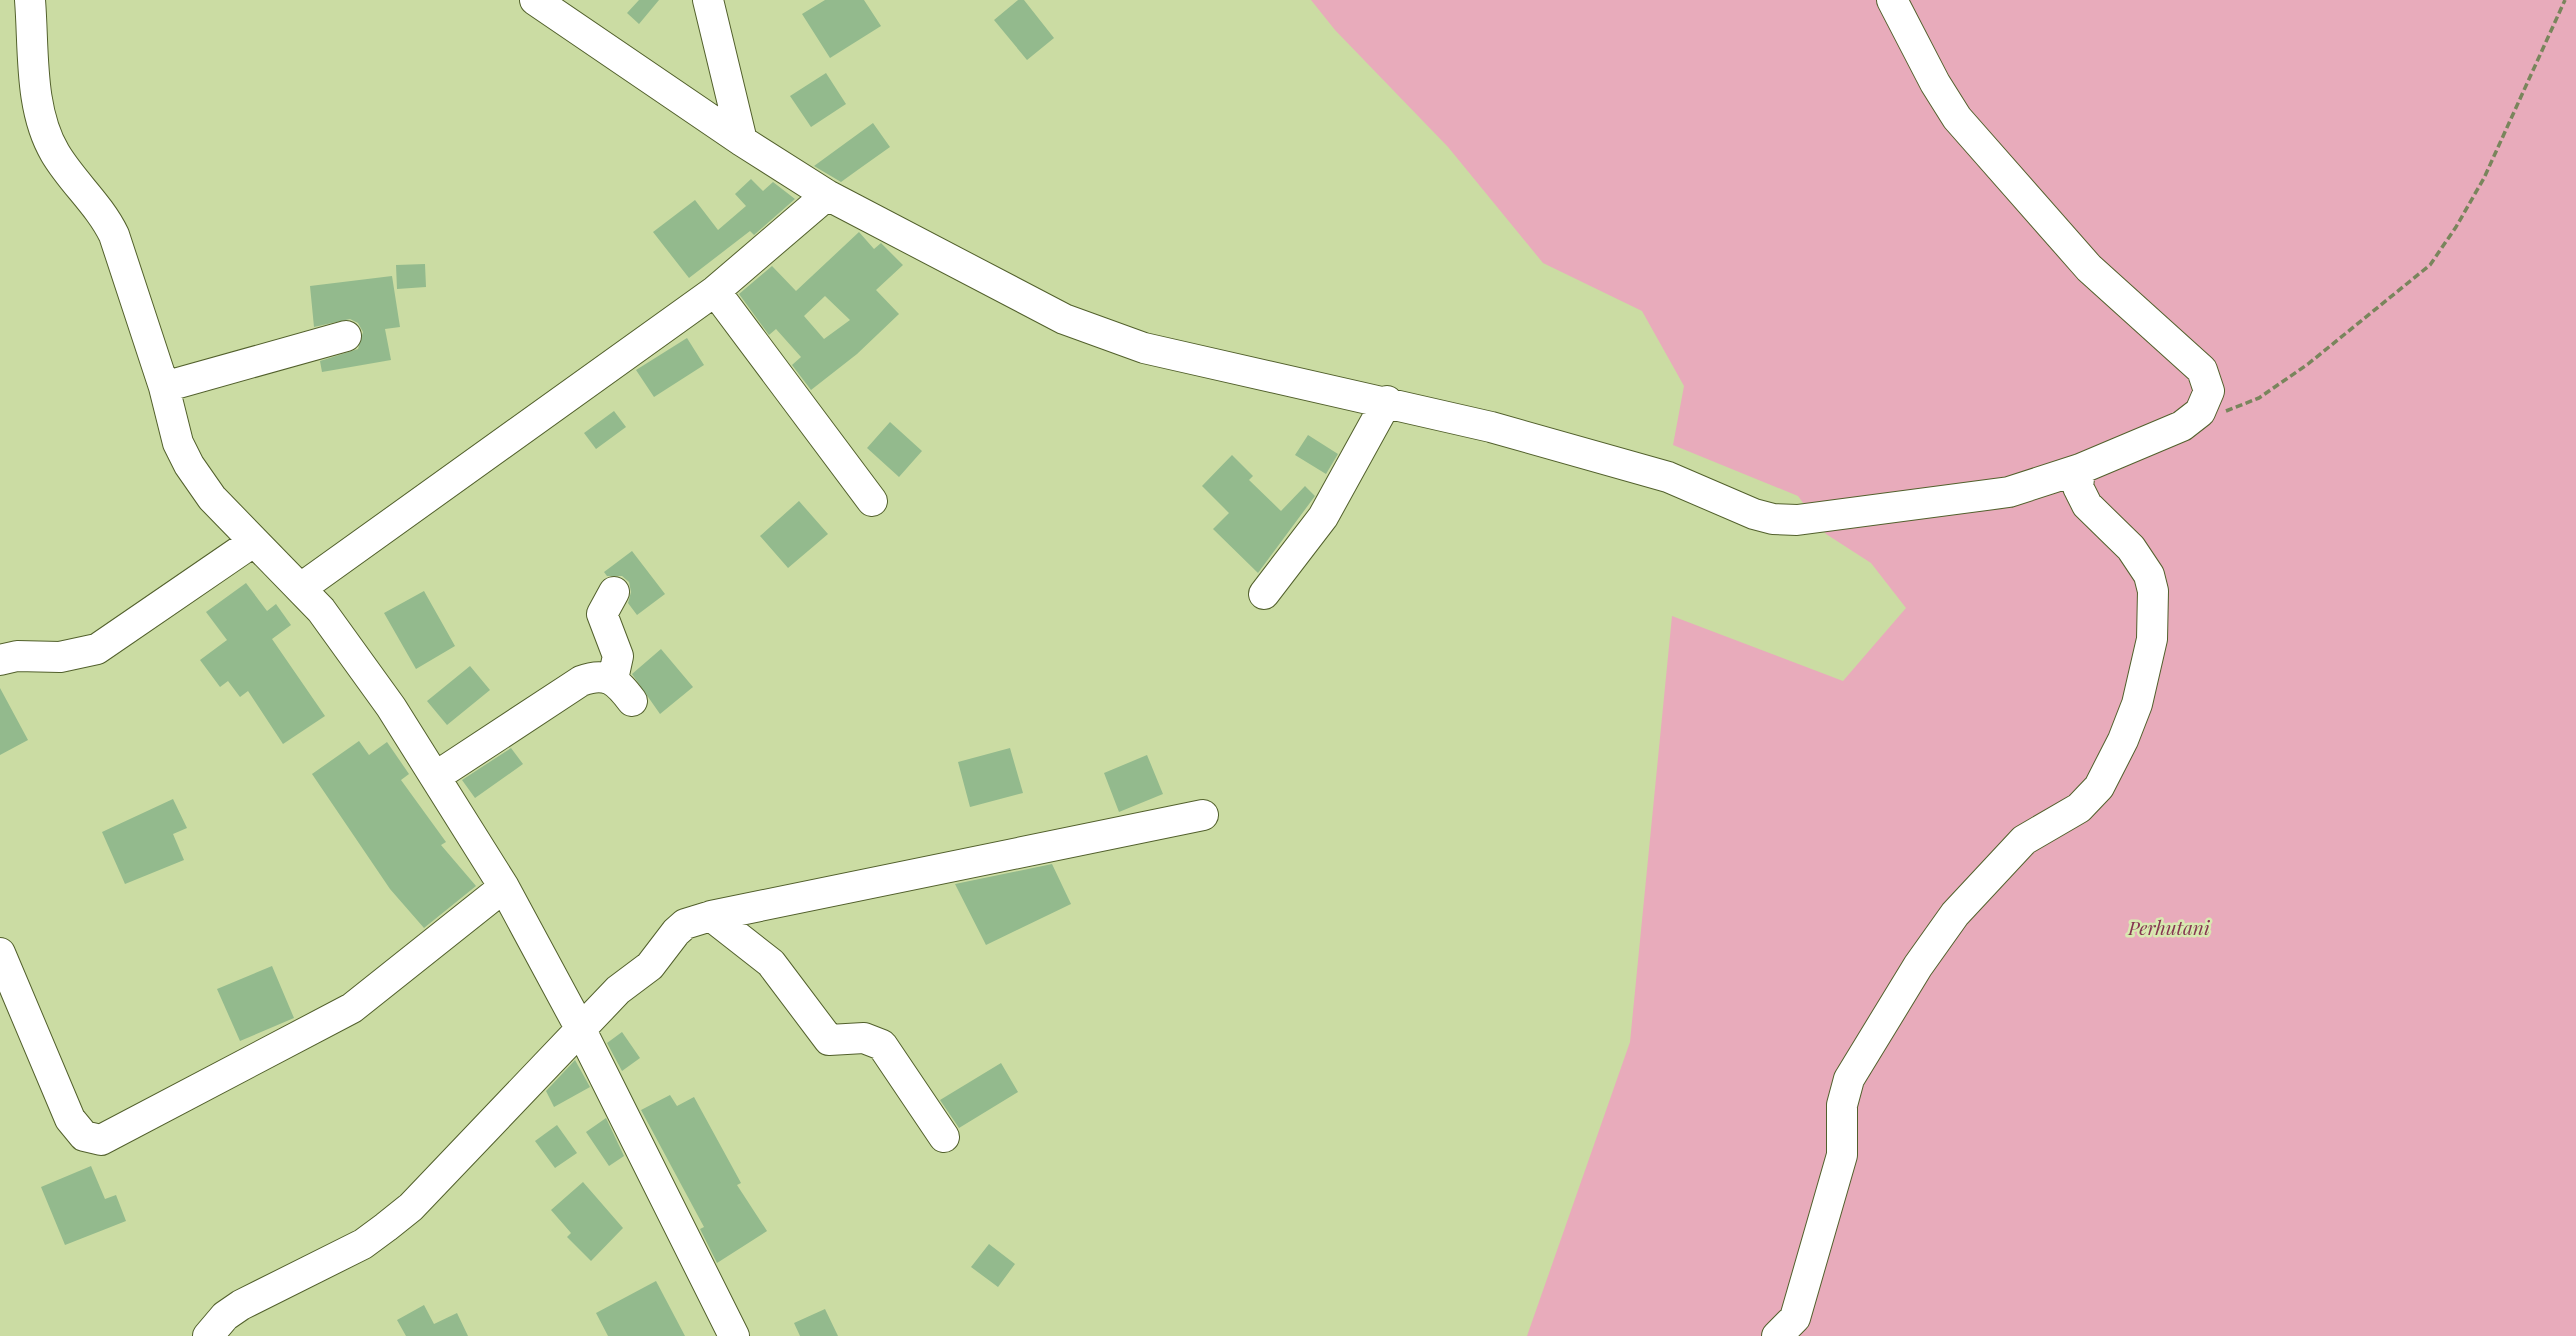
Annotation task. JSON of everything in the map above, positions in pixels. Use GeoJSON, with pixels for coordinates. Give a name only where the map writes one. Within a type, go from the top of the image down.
{"type":"FeatureCollection","features":[{"type":"Feature","properties":{"kind":"street"},"geometry":{"type":"LineString","coordinates":[[30,0],[38,101],[45,131],[57,155],[104,213],[114,235],[164,387],[178,443],[197,479],[253,542],[301,588],[391,707],[504,887],[580,1028],[734,1336]]}},
{"type":"Feature","properties":{"kind":"street"},"geometry":{"type":"LineString","coordinates":[[535,0],[742,141],[827,195],[1064,319],[1144,348],[1387,401],[1668,477],[1754,514],[1773,519],[1797,520],[2009,492],[2080,469],[2182,426],[2200,412],[2208,391],[2202,370],[2089,268],[1957,118],[1935,83],[1892,0]]}},
{"type":"Feature","properties":{"kind":"street"},"geometry":{"type":"LineString","coordinates":[[708,0],[742,141]]}},
{"type":"Feature","properties":{"kind":"street"},"geometry":{"type":"LineString","coordinates":[[301,588],[715,291],[827,195]]}},
{"type":"Feature","properties":{"kind":"street"},"geometry":{"type":"LineString","coordinates":[[715,291],[872,501]]}},
{"type":"Feature","properties":{"kind":"street"},"geometry":{"type":"LineString","coordinates":[[164,387],[346,336]]}},
{"type":"Feature","properties":{"kind":"street"},"geometry":{"type":"LineString","coordinates":[[1265,594],[1323,517],[1387,401]]}},
{"type":"Feature","properties":{"kind":"street"},"geometry":{"type":"LineString","coordinates":[[1777,1336],[1795,1318],[1842,1155],[1842,1105],[1855,1068],[1931,946],[1955,914],[2024,840],[2079,808],[2099,787],[2119,750],[2137,704],[2152,639],[2153,591],[2149,575],[2131,548],[2087,505],[2078,487],[2080,469]]}},
{"type":"Feature","properties":{"kind":"street"},"geometry":{"type":"LineString","coordinates":[[0,660],[17,656],[60,657],[97,649],[253,542]]}},
{"type":"Feature","properties":{"kind":"street"},"geometry":{"type":"LineString","coordinates":[[612,679],[618,656],[602,614],[614,592]]}},
{"type":"Feature","properties":{"kind":"street"},"geometry":{"type":"LineString","coordinates":[[435,777],[581,681],[602,676],[612,679],[632,701]]}},
{"type":"Feature","properties":{"kind":"street"},"geometry":{"type":"LineString","coordinates":[[208,1336],[225,1316],[241,1305],[363,1244],[394,1220],[580,1028],[623,986],[650,966],[680,928],[711,916],[1203,815]]}},
{"type":"Feature","properties":{"kind":"street"},"geometry":{"type":"LineString","coordinates":[[0,953],[70,1119],[84,1136],[101,1140],[352,1008],[504,887]]}},
{"type":"Feature","properties":{"kind":"street"},"geometry":{"type":"LineString","coordinates":[[711,916],[771,963],[827,1037],[833,1041],[871,1039],[882,1045],[944,1137]]}},
{"type":"Feature","properties":{"kind":"path"},"geometry":{"type":"LineString","coordinates":[[2200,412],[2230,410],[2259,398],[2308,364],[2430,265],[2484,178],[2565,0]]}},
{"type":"Feature","properties":{"kind":"green space","name":"Perhutani"},"geometry":{"type":"Polygon","coordinates":[[[1311,0],[2576,0],[2576,1336],[1527,1336],[1630,1042],[1672,616],[1843,681],[1906,608],[1871,563],[1826,534],[1798,496],[1673,445],[1684,386],[1642,311],[1543,263],[1448,147],[1335,30],[1311,0]]]}},
{"type":"Feature","properties":{"kind":"building"},"geometry":{"type":"Polygon","coordinates":[[[639,0],[659,0],[639,24],[627,13],[639,0]]]}},
{"type":"Feature","properties":{"kind":"building"},"geometry":{"type":"Polygon","coordinates":[[[825,0],[864,0],[881,26],[830,58],[802,14],[825,0]]]}},
{"type":"Feature","properties":{"kind":"building"},"geometry":{"type":"Polygon","coordinates":[[[1018,0],[1024,0],[1054,38],[1027,60],[994,20],[1018,0]]]}},
{"type":"Feature","properties":{"kind":"building"},"geometry":{"type":"Polygon","coordinates":[[[826,73],[846,104],[811,127],[790,96],[826,73]]]}},
{"type":"Feature","properties":{"kind":"building"},"geometry":{"type":"Polygon","coordinates":[[[873,123],[890,147],[841,182],[814,166],[873,123]]]}},
{"type":"Feature","properties":{"kind":"building"},"geometry":{"type":"Polygon","coordinates":[[[751,179],[763,191],[773,182],[795,199],[754,235],[750,231],[689,278],[653,232],[695,200],[718,230],[746,206],[735,194],[751,179]]]}},
{"type":"Feature","properties":{"kind":"building"},"geometry":{"type":"Polygon","coordinates":[[[859,232],[874,249],[881,243],[903,265],[876,290],[899,314],[857,354],[811,390],[792,365],[801,357],[776,329],[769,335],[739,294],[772,266],[796,291],[859,232]],[[825,296],[804,316],[824,339],[850,320],[825,296]]]}},
{"type":"Feature","properties":{"kind":"building"},"geometry":{"type":"Polygon","coordinates":[[[425,264],[426,287],[397,289],[396,265],[425,264]]]}},
{"type":"Feature","properties":{"kind":"building"},"geometry":{"type":"Polygon","coordinates":[[[392,276],[400,327],[385,329],[391,360],[322,372],[320,361],[358,349],[363,332],[358,323],[350,319],[314,327],[310,286],[392,276]]]}},
{"type":"Feature","properties":{"kind":"building"},"geometry":{"type":"Polygon","coordinates":[[[687,338],[704,365],[654,397],[636,370],[687,338]]]}},
{"type":"Feature","properties":{"kind":"building"},"geometry":{"type":"Polygon","coordinates":[[[614,411],[626,427],[596,449],[584,433],[614,411]]]}},
{"type":"Feature","properties":{"kind":"building"},"geometry":{"type":"Polygon","coordinates":[[[890,422],[922,451],[899,477],[867,448],[890,422]]]}},
{"type":"Feature","properties":{"kind":"building"},"geometry":{"type":"Polygon","coordinates":[[[1308,435],[1338,454],[1326,474],[1295,455],[1308,435]]]}},
{"type":"Feature","properties":{"kind":"building"},"geometry":{"type":"Polygon","coordinates":[[[1232,455],[1253,476],[1249,480],[1281,511],[1305,486],[1315,496],[1258,573],[1213,529],[1229,513],[1202,486],[1232,455]]]}},
{"type":"Feature","properties":{"kind":"building"},"geometry":{"type":"Polygon","coordinates":[[[799,501],[828,534],[788,568],[760,536],[799,501]]]}},
{"type":"Feature","properties":{"kind":"building"},"geometry":{"type":"Polygon","coordinates":[[[632,551],[665,594],[637,615],[628,603],[631,592],[629,582],[622,576],[607,576],[604,572],[632,551]]]}},
{"type":"Feature","properties":{"kind":"building"},"geometry":{"type":"Polygon","coordinates":[[[246,583],[267,611],[276,604],[291,625],[272,639],[325,716],[283,744],[248,691],[240,697],[228,681],[220,687],[200,660],[227,640],[206,612],[246,583]]]}},
{"type":"Feature","properties":{"kind":"building"},"geometry":{"type":"Polygon","coordinates":[[[424,591],[455,646],[416,669],[384,613],[424,591]]]}},
{"type":"Feature","properties":{"kind":"building"},"geometry":{"type":"Polygon","coordinates":[[[661,649],[693,687],[660,714],[632,674],[661,649]]]}},
{"type":"Feature","properties":{"kind":"building"},"geometry":{"type":"Polygon","coordinates":[[[470,666],[490,690],[447,725],[427,701],[470,666]]]}},
{"type":"Feature","properties":{"kind":"building"},"geometry":{"type":"Polygon","coordinates":[[[0,688],[28,740],[0,755],[0,688]]]}},
{"type":"Feature","properties":{"kind":"building"},"geometry":{"type":"Polygon","coordinates":[[[359,741],[369,755],[387,742],[409,774],[401,780],[446,842],[441,845],[476,886],[424,928],[390,889],[312,774],[359,741]]]}},
{"type":"Feature","properties":{"kind":"building"},"geometry":{"type":"Polygon","coordinates":[[[511,748],[523,764],[475,798],[462,780],[511,748]]]}},
{"type":"Feature","properties":{"kind":"building"},"geometry":{"type":"Polygon","coordinates":[[[1010,748],[1023,793],[970,807],[958,762],[1010,748]]]}},
{"type":"Feature","properties":{"kind":"building"},"geometry":{"type":"Polygon","coordinates":[[[1147,755],[1163,794],[1119,812],[1104,773],[1147,755]]]}},
{"type":"Feature","properties":{"kind":"building"},"geometry":{"type":"Polygon","coordinates":[[[173,799],[187,828],[173,834],[184,860],[125,884],[102,832],[173,799]]]}},
{"type":"Feature","properties":{"kind":"building"},"geometry":{"type":"Polygon","coordinates":[[[1052,864],[1071,904],[986,945],[955,884],[1052,864]]]}},
{"type":"Feature","properties":{"kind":"building"},"geometry":{"type":"Polygon","coordinates":[[[272,966],[294,1018],[240,1041],[217,989],[272,966]]]}},
{"type":"Feature","properties":{"kind":"building"},"geometry":{"type":"Polygon","coordinates":[[[622,1032],[640,1058],[622,1071],[607,1043],[622,1032]]]}},
{"type":"Feature","properties":{"kind":"building"},"geometry":{"type":"Polygon","coordinates":[[[575,1060],[590,1087],[554,1107],[546,1091],[575,1060]]]}},
{"type":"Feature","properties":{"kind":"building"},"geometry":{"type":"Polygon","coordinates":[[[1001,1063],[1018,1092],[959,1128],[940,1100],[1001,1063]]]}},
{"type":"Feature","properties":{"kind":"building"},"geometry":{"type":"Polygon","coordinates":[[[670,1095],[677,1106],[694,1097],[741,1183],[737,1185],[767,1231],[717,1263],[700,1229],[704,1227],[641,1110],[670,1095]]]}},
{"type":"Feature","properties":{"kind":"building"},"geometry":{"type":"Polygon","coordinates":[[[606,1118],[624,1156],[609,1166],[586,1132],[606,1118]]]}},
{"type":"Feature","properties":{"kind":"building"},"geometry":{"type":"Polygon","coordinates":[[[557,1125],[577,1153],[555,1168],[535,1141],[557,1125]]]}},
{"type":"Feature","properties":{"kind":"building"},"geometry":{"type":"Polygon","coordinates":[[[91,1166],[105,1199],[116,1195],[126,1221],[65,1245],[41,1187],[91,1166]]]}},
{"type":"Feature","properties":{"kind":"building"},"geometry":{"type":"Polygon","coordinates":[[[583,1182],[623,1228],[591,1261],[567,1237],[571,1233],[551,1210],[583,1182]]]}},
{"type":"Feature","properties":{"kind":"building"},"geometry":{"type":"Polygon","coordinates":[[[989,1244],[1015,1264],[998,1287],[971,1267],[989,1244]]]}},
{"type":"Feature","properties":{"kind":"building"},"geometry":{"type":"Polygon","coordinates":[[[656,1281],[685,1336],[608,1336],[596,1313],[656,1281]]]}},
{"type":"Feature","properties":{"kind":"building"},"geometry":{"type":"Polygon","coordinates":[[[424,1305],[434,1324],[457,1313],[468,1336],[406,1336],[397,1320],[424,1305]]]}},
{"type":"Feature","properties":{"kind":"building"},"geometry":{"type":"Polygon","coordinates":[[[825,1309],[838,1336],[800,1336],[794,1323],[825,1309]]]}}]}
